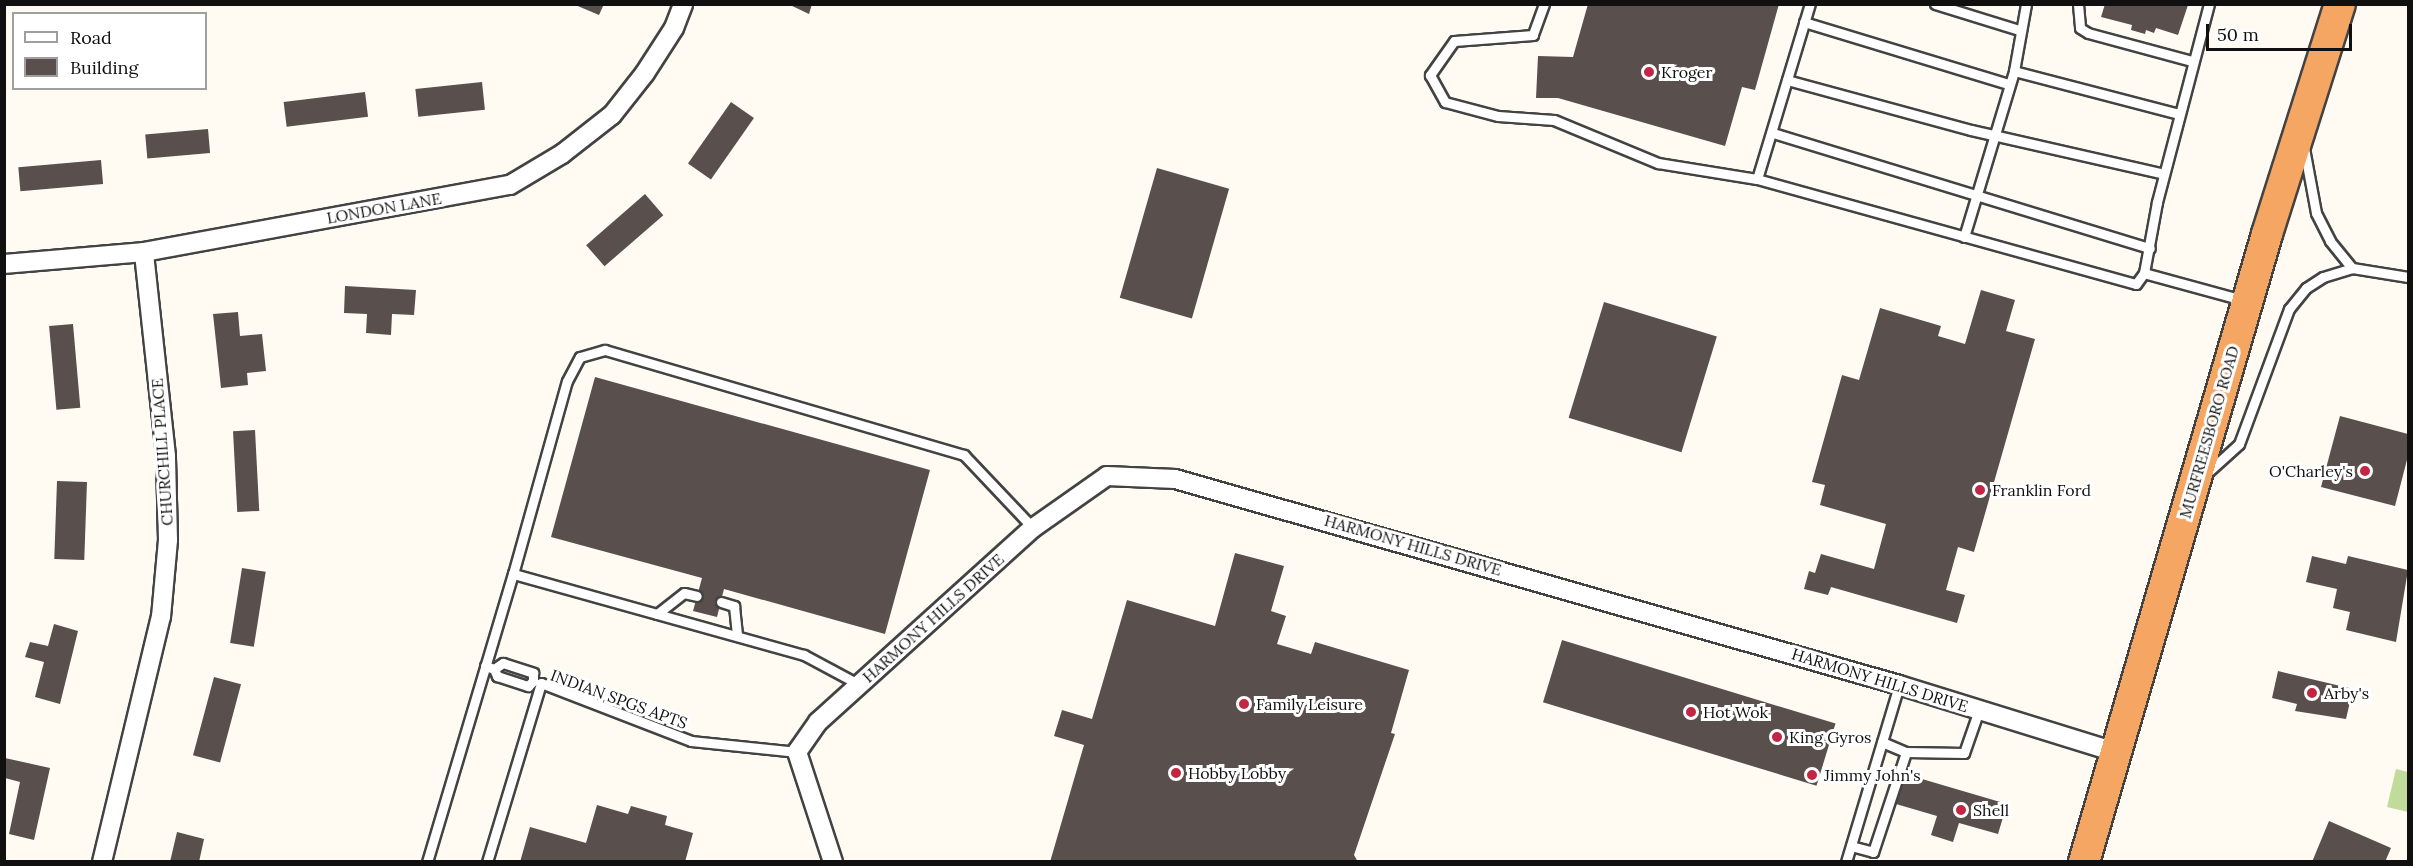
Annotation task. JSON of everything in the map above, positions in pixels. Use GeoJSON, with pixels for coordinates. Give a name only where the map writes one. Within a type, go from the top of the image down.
{"type":"FeatureCollection","features":[{"type":"Feature","properties":{"kind":"highway","name":"MURFREESBORO ROAD"},"geometry":{"type":"LineString","coordinates":[[2084,861],[2247,301],[2340,4]]}},
{"type":"Feature","properties":{"kind":"street","name":"LONDON LANE"},"geometry":{"type":"LineString","coordinates":[[4,264],[144,252],[510,184],[562,154],[612,115],[651,64],[683,4]]}},
{"type":"Feature","properties":{"kind":"street","name":"CHURCHILL PLACE"},"geometry":{"type":"LineString","coordinates":[[102,861],[161,617],[168,540],[166,456],[144,252]]}},
{"type":"Feature","properties":{"kind":"street","name":"HARMONY HILLS DRIVE"},"geometry":{"type":"LineString","coordinates":[[797,752],[818,722],[1033,528],[1107,476],[1175,479],[1899,685],[2116,752]]}},
{"type":"Feature","properties":{"kind":"street"},"geometry":{"type":"LineString","coordinates":[[797,752],[832,861]]}},
{"type":"Feature","properties":{"kind":"lane"},"geometry":{"type":"LineString","coordinates":[[1544,4],[1533,35],[1455,41],[1430,75],[1445,102],[1498,116],[1554,120],[1658,163],[1757,179],[2136,284],[2144,273],[2164,174],[2209,4]]}},
{"type":"Feature","properties":{"kind":"lane"},"geometry":{"type":"LineString","coordinates":[[1757,179],[1773,133],[1810,4]]}},
{"type":"Feature","properties":{"kind":"lane"},"geometry":{"type":"LineString","coordinates":[[1935,4],[2019,30]]}},
{"type":"Feature","properties":{"kind":"lane"},"geometry":{"type":"LineString","coordinates":[[1964,237],[1996,133],[2008,84],[2014,71],[2019,30],[2026,4]]}},
{"type":"Feature","properties":{"kind":"lane"},"geometry":{"type":"LineString","coordinates":[[2078,4],[2080,28],[2088,33],[2192,62]]}},
{"type":"Feature","properties":{"kind":"lane"},"geometry":{"type":"LineString","coordinates":[[1804,22],[2008,84]]}},
{"type":"Feature","properties":{"kind":"lane"},"geometry":{"type":"LineString","coordinates":[[2014,71],[2179,114]]}},
{"type":"Feature","properties":{"kind":"lane"},"geometry":{"type":"LineString","coordinates":[[1787,80],[2164,174]]}},
{"type":"Feature","properties":{"kind":"lane"},"geometry":{"type":"LineString","coordinates":[[2301,129],[2316,213],[2330,241],[2352,268]]}},
{"type":"Feature","properties":{"kind":"lane"},"geometry":{"type":"LineString","coordinates":[[1773,133],[2150,248]]}},
{"type":"Feature","properties":{"kind":"lane"},"geometry":{"type":"LineString","coordinates":[[2193,485],[2239,444],[2289,309],[2323,277],[2352,268],[2409,277]]}},
{"type":"Feature","properties":{"kind":"lane"},"geometry":{"type":"LineString","coordinates":[[2144,273],[2247,301]]}},
{"type":"Feature","properties":{"kind":"lane"},"geometry":{"type":"LineString","coordinates":[[427,861],[489,668],[567,381],[580,357],[605,350],[964,455],[1033,528]]}},
{"type":"Feature","properties":{"kind":"lane"},"geometry":{"type":"LineString","coordinates":[[513,574],[804,655],[860,685]]}},
{"type":"Feature","properties":{"kind":"lane"},"geometry":{"type":"LineString","coordinates":[[657,614],[684,593],[697,596]]}},
{"type":"Feature","properties":{"kind":"lane"},"geometry":{"type":"LineString","coordinates":[[721,602],[734,606],[737,636]]}},
{"type":"Feature","properties":{"kind":"lane"},"geometry":{"type":"LineString","coordinates":[[503,663],[533,673],[537,682],[528,686],[497,676],[489,668],[503,663]]}},
{"type":"Feature","properties":{"kind":"lane","name":"INDIAN SPGS APTS"},"geometry":{"type":"LineString","coordinates":[[487,861],[537,682],[691,741],[797,752]]}},
{"type":"Feature","properties":{"kind":"lane"},"geometry":{"type":"LineString","coordinates":[[1846,861],[1899,685]]}},
{"type":"Feature","properties":{"kind":"lane"},"geometry":{"type":"LineString","coordinates":[[1882,742],[1906,752],[1964,753],[1980,710]]}},
{"type":"Feature","properties":{"kind":"lane"},"geometry":{"type":"LineString","coordinates":[[1851,846],[1873,852],[1906,752]]}},
{"type":"Feature","properties":{"kind":"green space"},"geometry":{"type":"Polygon","coordinates":[[[2396,769],[2408,772],[2408,812],[2387,807],[2396,769]]]}},
{"type":"Feature","properties":{"kind":"building"},"geometry":{"type":"Polygon","coordinates":[[[573,4],[604,4],[599,15],[573,4]]]}},
{"type":"Feature","properties":{"kind":"building"},"geometry":{"type":"Polygon","coordinates":[[[788,4],[812,4],[809,14],[788,4]]]}},
{"type":"Feature","properties":{"kind":"building","name":"Kroger"},"geometry":{"type":"Polygon","coordinates":[[[1588,4],[1779,4],[1755,90],[1742,87],[1725,146],[1558,98],[1536,98],[1538,56],[1573,57],[1588,4]]]}},
{"type":"Feature","properties":{"kind":"building"},"geometry":{"type":"Polygon","coordinates":[[[2105,4],[2188,5],[2178,35],[2156,28],[2154,33],[2146,30],[2145,34],[2131,30],[2132,25],[2101,17],[2105,4]]]}},
{"type":"Feature","properties":{"kind":"building"},"geometry":{"type":"Polygon","coordinates":[[[482,82],[485,110],[418,117],[415,89],[482,82]]]}},
{"type":"Feature","properties":{"kind":"building"},"geometry":{"type":"Polygon","coordinates":[[[365,92],[368,117],[287,127],[284,102],[365,92]]]}},
{"type":"Feature","properties":{"kind":"building"},"geometry":{"type":"Polygon","coordinates":[[[731,102],[754,118],[711,179],[688,163],[731,102]]]}},
{"type":"Feature","properties":{"kind":"building"},"geometry":{"type":"Polygon","coordinates":[[[208,129],[210,153],[147,158],[145,134],[208,129]]]}},
{"type":"Feature","properties":{"kind":"building"},"geometry":{"type":"Polygon","coordinates":[[[101,160],[103,184],[20,191],[18,167],[101,160]]]}},
{"type":"Feature","properties":{"kind":"building"},"geometry":{"type":"Polygon","coordinates":[[[1157,168],[1229,189],[1192,318],[1120,298],[1157,168]]]}},
{"type":"Feature","properties":{"kind":"building"},"geometry":{"type":"Polygon","coordinates":[[[645,194],[663,215],[605,266],[586,245],[645,194]]]}},
{"type":"Feature","properties":{"kind":"building"},"geometry":{"type":"Polygon","coordinates":[[[345,286],[416,290],[414,315],[392,314],[391,335],[366,333],[367,314],[344,313],[345,286]]]}},
{"type":"Feature","properties":{"kind":"building"},"geometry":{"type":"Polygon","coordinates":[[[1981,290],[2015,300],[2006,331],[2035,339],[1974,552],[1958,547],[1946,590],[1965,595],[1957,623],[1831,587],[1828,595],[1804,589],[1809,571],[1815,573],[1821,554],[1874,569],[1886,524],[1820,505],[1825,485],[1812,482],[1842,375],[1859,380],[1880,308],[1941,326],[1938,336],[1965,344],[1981,290]]]}},
{"type":"Feature","properties":{"kind":"building"},"geometry":{"type":"Polygon","coordinates":[[[1604,302],[1717,336],[1681,452],[1569,418],[1604,302]]]}},
{"type":"Feature","properties":{"kind":"building"},"geometry":{"type":"Polygon","coordinates":[[[238,312],[240,336],[262,334],[266,371],[247,373],[248,385],[221,388],[213,314],[238,312]]]}},
{"type":"Feature","properties":{"kind":"building"},"geometry":{"type":"Polygon","coordinates":[[[73,324],[80,408],[56,410],[49,326],[73,324]]]}},
{"type":"Feature","properties":{"kind":"building"},"geometry":{"type":"Polygon","coordinates":[[[595,377],[930,470],[885,634],[724,589],[717,617],[693,611],[702,578],[551,537],[595,377]]]}},
{"type":"Feature","properties":{"kind":"building","name":"O'Charley's"},"geometry":{"type":"Polygon","coordinates":[[[2340,416],[2408,434],[2408,456],[2395,506],[2321,487],[2340,416]]]}},
{"type":"Feature","properties":{"kind":"building"},"geometry":{"type":"Polygon","coordinates":[[[255,430],[259,511],[237,512],[233,431],[255,430]]]}},
{"type":"Feature","properties":{"kind":"building"},"geometry":{"type":"Polygon","coordinates":[[[57,481],[87,482],[84,560],[54,559],[57,481]]]}},
{"type":"Feature","properties":{"kind":"building"},"geometry":{"type":"Polygon","coordinates":[[[1235,553],[1284,566],[1271,611],[1286,616],[1277,644],[1311,654],[1315,642],[1409,670],[1391,733],[1395,734],[1354,855],[1358,862],[1050,862],[1084,745],[1054,736],[1062,710],[1092,719],[1127,600],[1215,626],[1235,553]]]}},
{"type":"Feature","properties":{"kind":"building"},"geometry":{"type":"Polygon","coordinates":[[[2312,556],[2346,564],[2348,556],[2408,570],[2396,642],[2346,630],[2350,612],[2333,608],[2337,589],[2306,582],[2312,556]]]}},
{"type":"Feature","properties":{"kind":"building"},"geometry":{"type":"Polygon","coordinates":[[[242,568],[266,572],[254,647],[230,643],[242,568]]]}},
{"type":"Feature","properties":{"kind":"building"},"geometry":{"type":"Polygon","coordinates":[[[54,624],[78,631],[60,704],[35,697],[44,662],[25,657],[30,642],[48,646],[54,624]]]}},
{"type":"Feature","properties":{"kind":"building"},"geometry":{"type":"Polygon","coordinates":[[[1562,640],[1836,724],[1816,786],[1543,702],[1562,640]]]}},
{"type":"Feature","properties":{"kind":"building","name":"Arby's"},"geometry":{"type":"Polygon","coordinates":[[[2278,671],[2353,689],[2346,719],[2295,711],[2297,704],[2272,698],[2278,671]]]}},
{"type":"Feature","properties":{"kind":"building"},"geometry":{"type":"Polygon","coordinates":[[[214,677],[241,684],[220,762],[193,755],[214,677]]]}},
{"type":"Feature","properties":{"kind":"building"},"geometry":{"type":"Polygon","coordinates":[[[5,758],[50,768],[34,840],[9,834],[20,782],[5,778],[5,758]]]}},
{"type":"Feature","properties":{"kind":"building","name":"Shell"},"geometry":{"type":"Polygon","coordinates":[[[1905,774],[2007,804],[1998,834],[1959,823],[1953,842],[1931,835],[1937,816],[1896,804],[1905,774]]]}},
{"type":"Feature","properties":{"kind":"building"},"geometry":{"type":"Polygon","coordinates":[[[597,805],[628,814],[631,806],[667,816],[665,825],[693,833],[685,862],[520,862],[530,827],[586,843],[597,805]]]}},
{"type":"Feature","properties":{"kind":"building"},"geometry":{"type":"Polygon","coordinates":[[[2329,821],[2391,848],[2385,862],[2312,862],[2329,821]]]}},
{"type":"Feature","properties":{"kind":"building"},"geometry":{"type":"Polygon","coordinates":[[[177,832],[204,839],[199,862],[170,862],[177,832]]]}},
{"type":"Feature","properties":{"kind":"place","name":"Kroger"},"geometry":{"type":"Point","coordinates":[1649,72]}},
{"type":"Feature","properties":{"kind":"place","name":"O'Charley's"},"geometry":{"type":"Point","coordinates":[2365,471]}},
{"type":"Feature","properties":{"kind":"place","name":"Franklin Ford"},"geometry":{"type":"Point","coordinates":[1980,490]}},
{"type":"Feature","properties":{"kind":"place","name":"Arby's"},"geometry":{"type":"Point","coordinates":[2312,693]}},
{"type":"Feature","properties":{"kind":"place","name":"Family Leisure"},"geometry":{"type":"Point","coordinates":[1244,704]}},
{"type":"Feature","properties":{"kind":"place","name":"Hot Wok"},"geometry":{"type":"Point","coordinates":[1691,712]}},
{"type":"Feature","properties":{"kind":"place","name":"King Gyros"},"geometry":{"type":"Point","coordinates":[1777,737]}},
{"type":"Feature","properties":{"kind":"place","name":"Hobby Lobby"},"geometry":{"type":"Point","coordinates":[1176,773]}},
{"type":"Feature","properties":{"kind":"place","name":"Jimmy John's"},"geometry":{"type":"Point","coordinates":[1812,775]}},
{"type":"Feature","properties":{"kind":"place","name":"Shell"},"geometry":{"type":"Point","coordinates":[1961,810]}}]}
